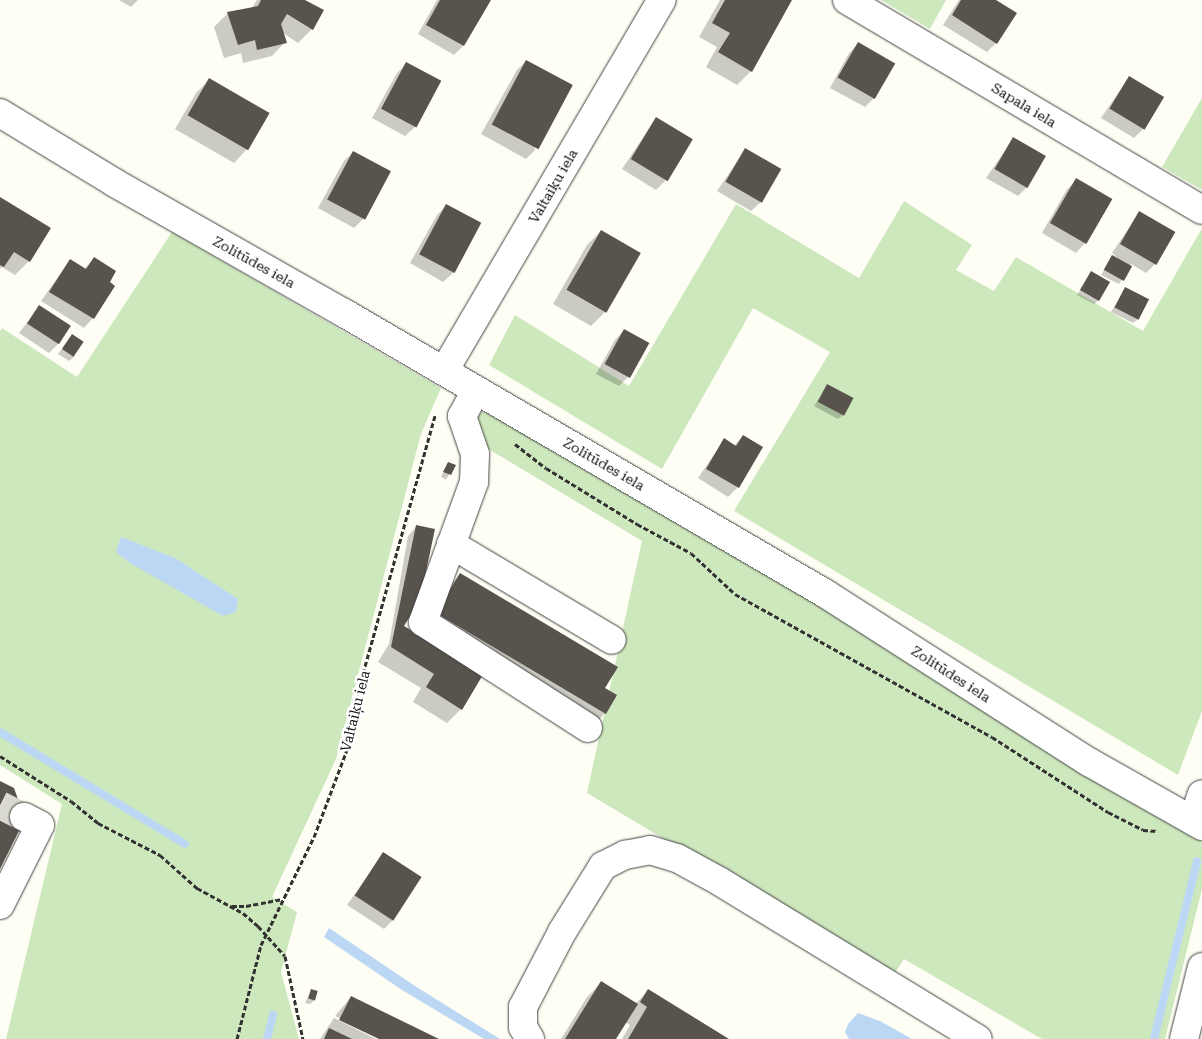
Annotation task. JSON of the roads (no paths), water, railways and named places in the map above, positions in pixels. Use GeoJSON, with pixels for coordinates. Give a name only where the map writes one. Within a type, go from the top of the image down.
{"type":"FeatureCollection","features":[{"type":"Feature","properties":{"kind":"street","name":"Valtaiķu iela"},"geometry":{"type":"LineString","coordinates":[[459,380],[662,0]]}},
{"type":"Feature","properties":{"kind":"street","name":"Sapala iela"},"geometry":{"type":"LineString","coordinates":[[847,0],[1202,210]]}},
{"type":"Feature","properties":{"kind":"street","name":"Zolitūdes iela"},"geometry":{"type":"LineString","coordinates":[[0,113],[115,184],[459,380],[826,594],[1089,762],[1198,823]]}},
{"type":"Feature","properties":{"kind":"street"},"geometry":{"type":"LineString","coordinates":[[459,380],[462,416],[475,454],[474,482],[422,622],[588,728]]}},
{"type":"Feature","properties":{"kind":"street"},"geometry":{"type":"LineString","coordinates":[[451,544],[612,640]]}},
{"type":"Feature","properties":{"kind":"street"},"geometry":{"type":"LineString","coordinates":[[1198,823],[1202,794]]}},
{"type":"Feature","properties":{"kind":"street"},"geometry":{"type":"LineString","coordinates":[[0,905],[40,825],[24,817]]}},
{"type":"Feature","properties":{"kind":"street"},"geometry":{"type":"LineString","coordinates":[[530,1039],[523,1027],[524,1007],[562,932],[603,866],[625,855],[650,850],[677,858],[719,881],[978,1039]]}},
{"type":"Feature","properties":{"kind":"street"},"geometry":{"type":"LineString","coordinates":[[1184,1039],[1202,966]]}},
{"type":"Feature","properties":{"kind":"water"},"geometry":{"type":"Polygon","coordinates":[[[121,537],[175,558],[238,599],[236,612],[223,616],[130,563],[116,552],[121,537]]]}},
{"type":"Feature","properties":{"kind":"water"},"geometry":{"type":"Polygon","coordinates":[[[329,928],[415,986],[500,1039],[484,1039],[402,990],[324,937],[329,928]]]}},
{"type":"Feature","properties":{"kind":"water"},"geometry":{"type":"Polygon","coordinates":[[[858,1013],[880,1021],[912,1039],[849,1039],[845,1032],[848,1024],[858,1013]]]}},
{"type":"Feature","properties":{"kind":"waterway"},"geometry":{"type":"LineString","coordinates":[[0,732],[185,844]]}},
{"type":"Feature","properties":{"kind":"waterway"},"geometry":{"type":"LineString","coordinates":[[1154,1039],[1197,861]]}},
{"type":"Feature","properties":{"kind":"waterway"},"geometry":{"type":"LineString","coordinates":[[267,1039],[273,1015]]}},
{"type":"Feature","properties":{"kind":"tunnel"},"geometry":{"type":"LineString","coordinates":[[0,805],[24,817]]}}]}
